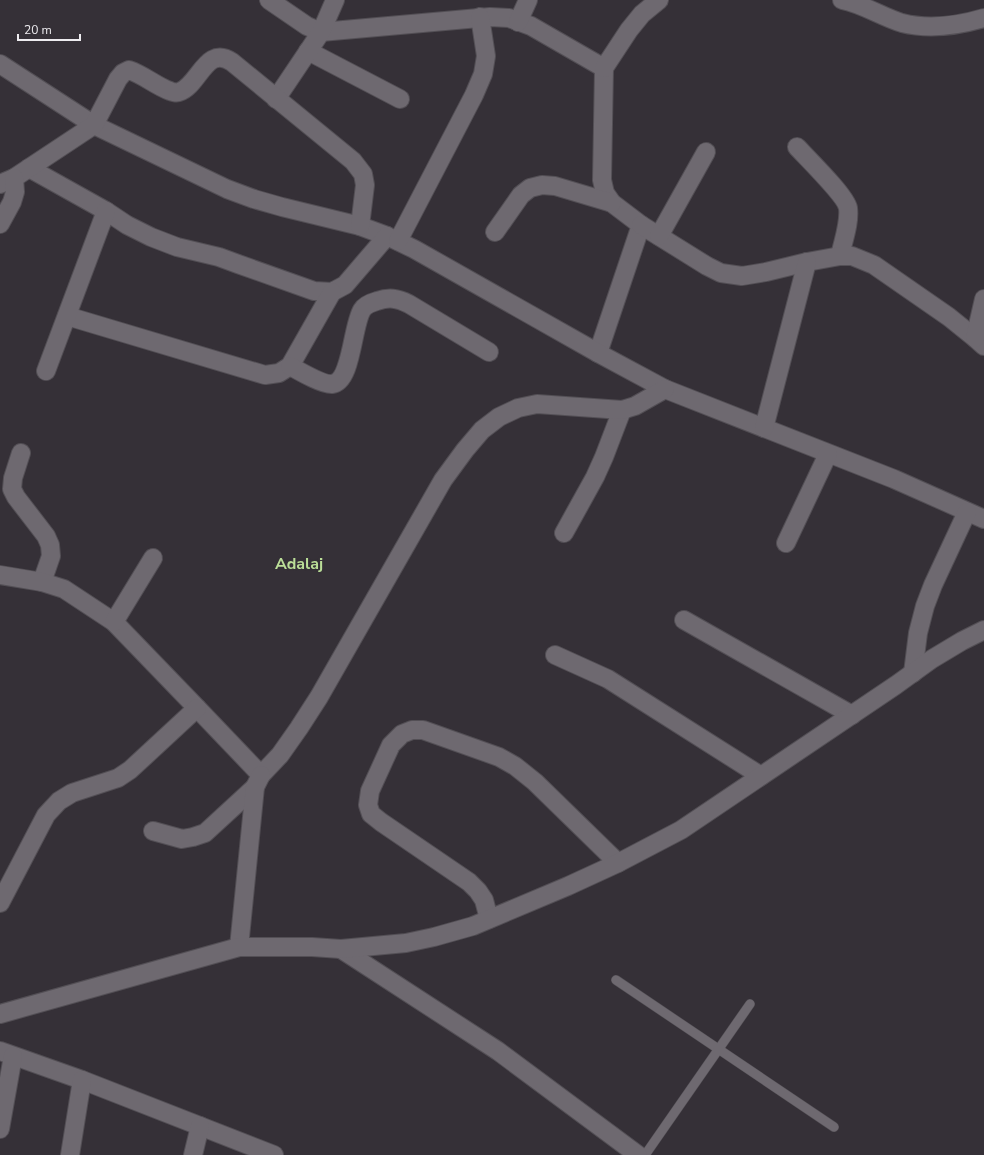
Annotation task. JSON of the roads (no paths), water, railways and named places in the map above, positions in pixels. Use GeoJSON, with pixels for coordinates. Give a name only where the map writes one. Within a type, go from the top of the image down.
{"type":"FeatureCollection","features":[{"type":"Feature","properties":{"kind":"street"},"geometry":{"type":"LineString","coordinates":[[269,0],[307,26],[321,32],[490,16],[509,18],[531,26],[604,68]]}},
{"type":"Feature","properties":{"kind":"street"},"geometry":{"type":"LineString","coordinates":[[276,99],[321,32],[335,0]]}},
{"type":"Feature","properties":{"kind":"street"},"geometry":{"type":"LineString","coordinates":[[518,22],[528,0]]}},
{"type":"Feature","properties":{"kind":"street"},"geometry":{"type":"LineString","coordinates":[[659,0],[642,14],[629,30],[604,68],[602,180],[605,193],[612,203],[641,225],[706,266],[720,273],[742,276],[807,262],[840,256],[852,256],[874,265],[949,317],[980,342]]}},
{"type":"Feature","properties":{"kind":"street"},"geometry":{"type":"LineString","coordinates":[[845,0],[902,23],[932,27],[964,24],[984,18]]}},
{"type":"Feature","properties":{"kind":"street"},"geometry":{"type":"LineString","coordinates":[[29,168],[106,211],[127,225],[151,237],[177,247],[219,257],[314,291],[332,292],[345,285],[393,239],[474,94],[483,74],[486,56],[480,17]]}},
{"type":"Feature","properties":{"kind":"street"},"geometry":{"type":"LineString","coordinates":[[308,51],[400,99]]}},
{"type":"Feature","properties":{"kind":"street"},"geometry":{"type":"LineString","coordinates":[[0,224],[16,192],[7,181],[94,125],[122,73],[129,70],[171,92],[179,92],[186,88],[210,61],[218,57],[226,58],[353,161],[363,174],[365,185],[360,226]]}},
{"type":"Feature","properties":{"kind":"street"},"geometry":{"type":"LineString","coordinates":[[0,64],[94,125],[227,189],[282,207],[360,226],[393,239],[414,249],[665,389],[894,479],[984,520]]}},
{"type":"Feature","properties":{"kind":"street"},"geometry":{"type":"LineString","coordinates":[[797,147],[842,196],[848,206],[848,219],[840,256]]}},
{"type":"Feature","properties":{"kind":"street"},"geometry":{"type":"LineString","coordinates":[[659,236],[706,152]]}},
{"type":"Feature","properties":{"kind":"street"},"geometry":{"type":"LineString","coordinates":[[495,232],[520,195],[530,188],[542,185],[555,186],[612,203]]}},
{"type":"Feature","properties":{"kind":"street"},"geometry":{"type":"LineString","coordinates":[[46,371],[106,211]]}},
{"type":"Feature","properties":{"kind":"street"},"geometry":{"type":"LineString","coordinates":[[598,353],[641,225]]}},
{"type":"Feature","properties":{"kind":"street"},"geometry":{"type":"LineString","coordinates":[[764,428],[807,262]]}},
{"type":"Feature","properties":{"kind":"street"},"geometry":{"type":"LineString","coordinates":[[67,316],[265,375],[279,373],[290,366],[332,292]]}},
{"type":"Feature","properties":{"kind":"street"},"geometry":{"type":"LineString","coordinates":[[290,366],[325,383],[333,384],[340,380],[346,370],[358,318],[362,309],[369,303],[385,298],[399,299],[409,304],[489,352]]}},
{"type":"Feature","properties":{"kind":"street"},"geometry":{"type":"LineString","coordinates":[[980,342],[984,298]]}},
{"type":"Feature","properties":{"kind":"street"},"geometry":{"type":"LineString","coordinates":[[154,831],[182,839],[205,833],[258,781],[280,755],[319,697],[443,480],[482,430],[499,417],[518,408],[537,404],[622,410],[635,406],[665,389]]}},
{"type":"Feature","properties":{"kind":"street"},"geometry":{"type":"LineString","coordinates":[[564,533],[595,477],[622,410]]}},
{"type":"Feature","properties":{"kind":"street"},"geometry":{"type":"LineString","coordinates":[[21,453],[13,478],[12,489],[16,497],[46,536],[50,546],[50,556],[42,582]]}},
{"type":"Feature","properties":{"kind":"street"},"geometry":{"type":"LineString","coordinates":[[786,543],[828,454]]}},
{"type":"Feature","properties":{"kind":"street"},"geometry":{"type":"LineString","coordinates":[[913,673],[918,633],[925,606],[933,585],[967,512]]}},
{"type":"Feature","properties":{"kind":"street"},"geometry":{"type":"LineString","coordinates":[[114,622],[153,558]]}},
{"type":"Feature","properties":{"kind":"street"},"geometry":{"type":"LineString","coordinates":[[0,575],[42,582],[64,589],[114,622],[197,708],[258,781],[239,947]]}},
{"type":"Feature","properties":{"kind":"street"},"geometry":{"type":"LineString","coordinates":[[684,620],[852,715]]}},
{"type":"Feature","properties":{"kind":"street"},"geometry":{"type":"LineString","coordinates":[[0,1014],[239,947],[312,947],[341,949],[406,943],[473,926],[618,863],[681,830],[938,655],[984,630]]}},
{"type":"Feature","properties":{"kind":"street"},"geometry":{"type":"LineString","coordinates":[[555,655],[608,680],[761,776]]}},
{"type":"Feature","properties":{"kind":"street"},"geometry":{"type":"LineString","coordinates":[[0,903],[46,815],[59,801],[72,793],[118,778],[130,770],[197,708]]}},
{"type":"Feature","properties":{"kind":"street"},"geometry":{"type":"LineString","coordinates":[[489,919],[484,900],[469,882],[380,822],[371,814],[368,805],[370,791],[391,745],[402,734],[412,730],[423,730],[499,757],[515,766],[535,782],[618,863]]}},
{"type":"Feature","properties":{"kind":"street"},"geometry":{"type":"LineString","coordinates":[[341,949],[498,1051],[638,1155]]}},
{"type":"Feature","properties":{"kind":"street"},"geometry":{"type":"LineString","coordinates":[[0,1129],[7,1053],[82,1080],[274,1155]]}},
{"type":"Feature","properties":{"kind":"street"},"geometry":{"type":"LineString","coordinates":[[70,1155],[82,1080]]}},
{"type":"Feature","properties":{"kind":"street"},"geometry":{"type":"LineString","coordinates":[[193,1155],[200,1126]]}},
{"type":"Feature","properties":{"kind":"lane"},"geometry":{"type":"LineString","coordinates":[[616,980],[834,1126]]}},
{"type":"Feature","properties":{"kind":"lane"},"geometry":{"type":"LineString","coordinates":[[645,1155],[750,1004]]}},
{"type":"Feature","properties":{"kind":"district","name":"Adalaj"},"geometry":{"type":"Point","coordinates":[299,563]}}]}
